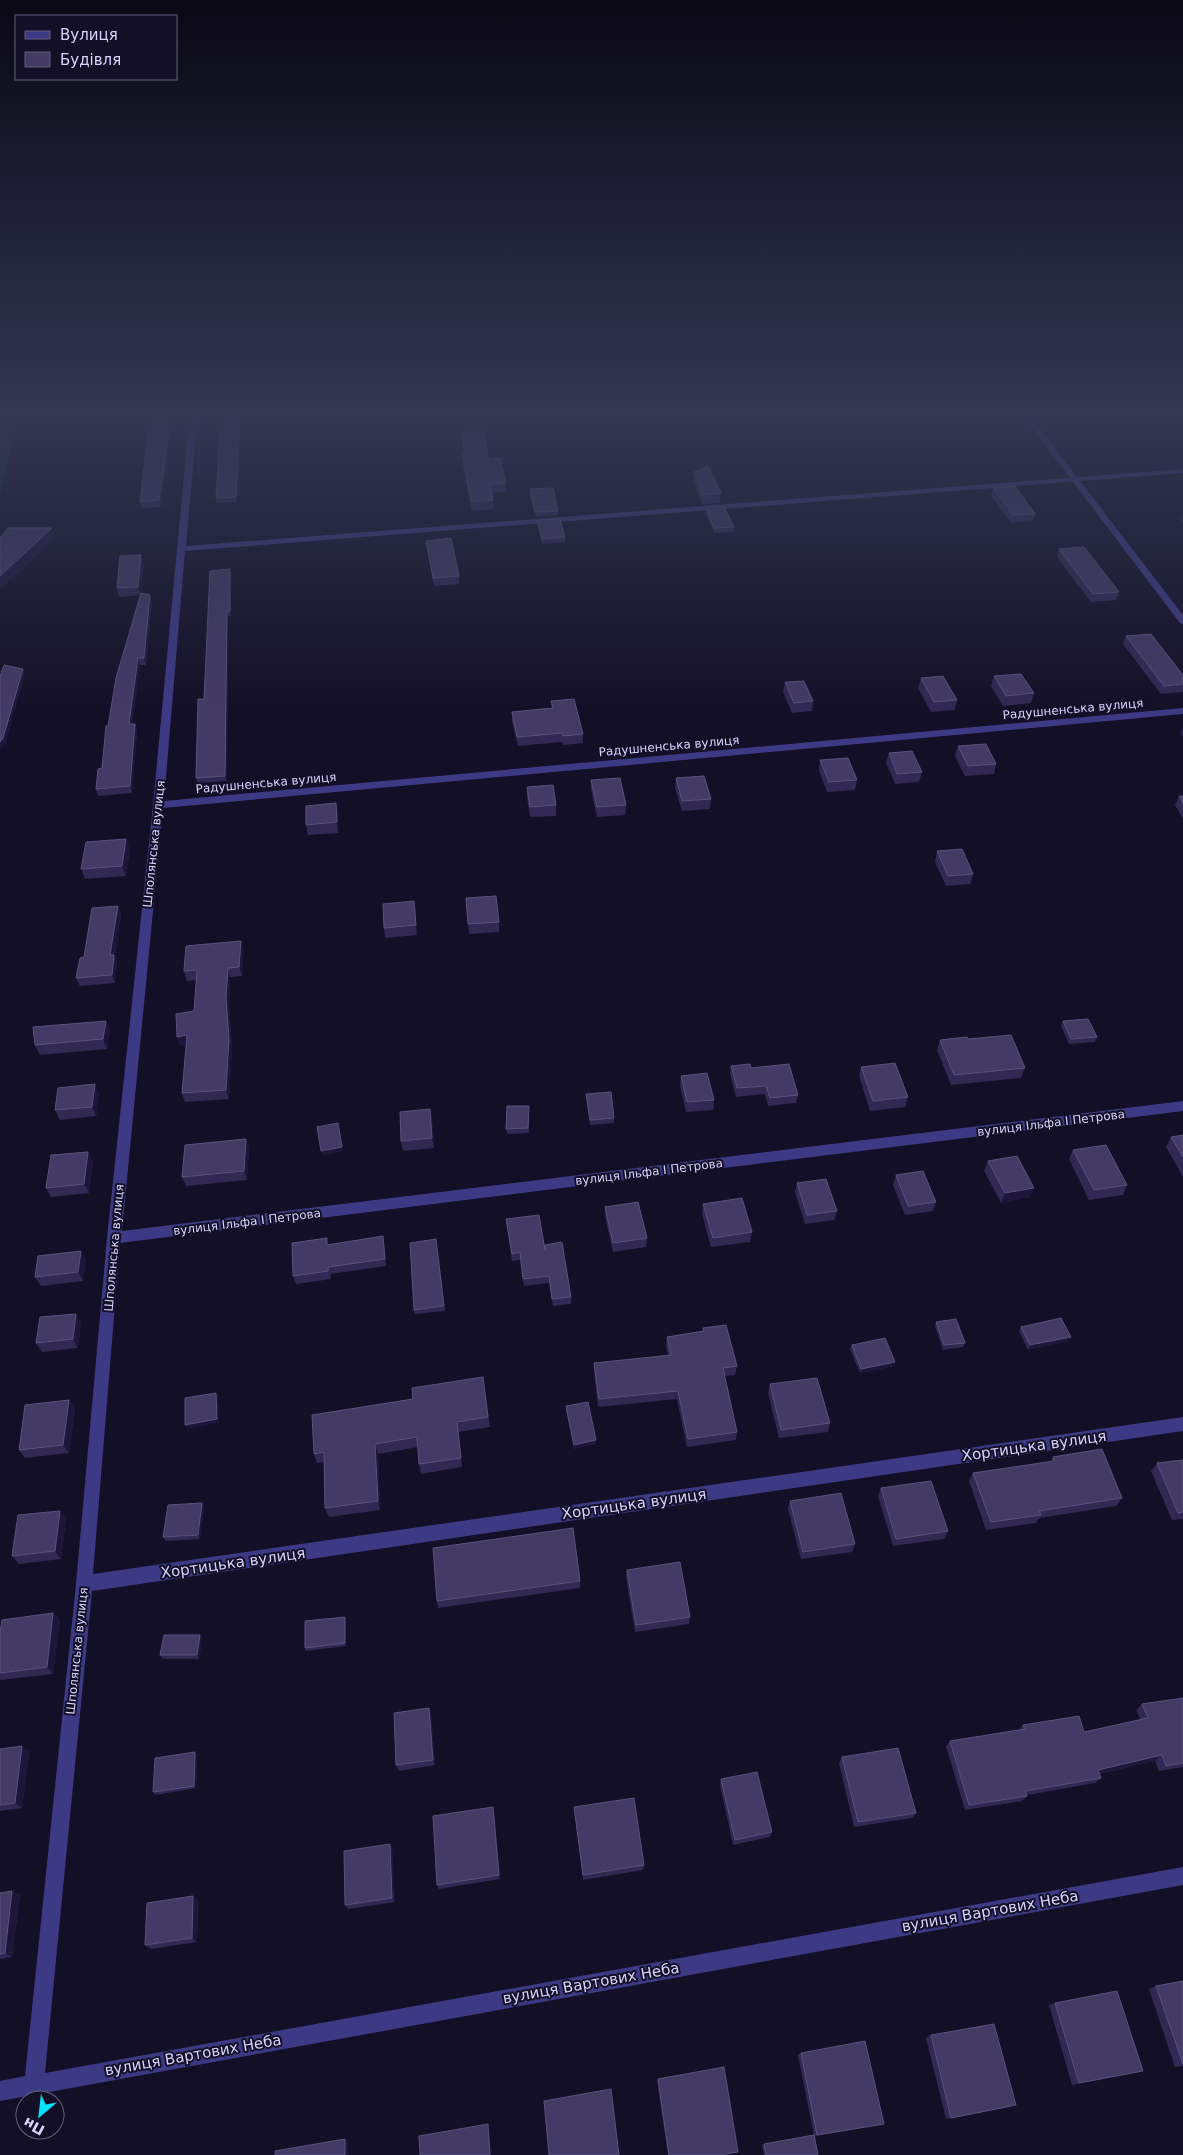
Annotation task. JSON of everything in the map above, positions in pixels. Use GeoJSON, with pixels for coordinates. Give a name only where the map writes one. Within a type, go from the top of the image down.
{"type":"FeatureCollection","features":[{"type":"Feature","properties":{"kind":"street","name":"Шполянська вулиця"},"geometry":{"type":"LineString","coordinates":[[34,2083],[84,1584],[114,1238],[185,513]]}},
{"type":"Feature","properties":{"kind":"street"},"geometry":{"type":"LineString","coordinates":[[182,549],[646,513]]}},
{"type":"Feature","properties":{"kind":"street"},"geometry":{"type":"LineString","coordinates":[[1100,513],[1183,621]]}},
{"type":"Feature","properties":{"kind":"street","name":"Радушненська вулиця"},"geometry":{"type":"LineString","coordinates":[[158,805],[1183,711]]}},
{"type":"Feature","properties":{"kind":"street","name":"вулиця Ільфа І Петрова"},"geometry":{"type":"LineString","coordinates":[[114,1238],[1183,1106]]}},
{"type":"Feature","properties":{"kind":"street","name":"Хортицька вулиця"},"geometry":{"type":"LineString","coordinates":[[84,1584],[1183,1424]]}},
{"type":"Feature","properties":{"kind":"street","name":"вулиця Вартових Неба"},"geometry":{"type":"LineString","coordinates":[[0,2091],[34,2083],[1183,1876]]}},
{"type":"Feature","properties":{"kind":"building"},"geometry":{"type":"Polygon","coordinates":[[[708,513],[727,513],[734,527],[714,528],[708,513]]]}},
{"type":"Feature","properties":{"kind":"building"},"geometry":{"type":"Polygon","coordinates":[[[1011,513],[1035,514],[1013,515],[1011,513]]]}},
{"type":"Feature","properties":{"kind":"building"},"geometry":{"type":"Polygon","coordinates":[[[560,519],[565,537],[542,539],[537,520],[560,519]]]}},
{"type":"Feature","properties":{"kind":"building"},"geometry":{"type":"Polygon","coordinates":[[[8,528],[52,528],[0,576],[0,538],[8,528]]]}},
{"type":"Feature","properties":{"kind":"building"},"geometry":{"type":"Polygon","coordinates":[[[451,538],[459,576],[433,578],[426,541],[451,538]]]}},
{"type":"Feature","properties":{"kind":"building"},"geometry":{"type":"Polygon","coordinates":[[[1084,547],[1119,592],[1093,594],[1059,549],[1084,547]]]}},
{"type":"Feature","properties":{"kind":"building"},"geometry":{"type":"Polygon","coordinates":[[[141,555],[138,587],[117,588],[120,556],[141,555]]]}},
{"type":"Feature","properties":{"kind":"building"},"geometry":{"type":"Polygon","coordinates":[[[230,569],[230,611],[227,611],[225,776],[196,778],[198,699],[204,699],[210,571],[230,569]]]}},
{"type":"Feature","properties":{"kind":"building"},"geometry":{"type":"Polygon","coordinates":[[[141,593],[150,595],[144,658],[138,658],[129,724],[135,724],[130,786],[96,789],[98,769],[102,768],[106,726],[108,726],[116,678],[141,593]]]}},
{"type":"Feature","properties":{"kind":"building"},"geometry":{"type":"Polygon","coordinates":[[[1151,634],[1183,675],[1183,684],[1164,686],[1126,636],[1151,634]]]}},
{"type":"Feature","properties":{"kind":"building"},"geometry":{"type":"Polygon","coordinates":[[[4,665],[23,669],[3,738],[0,742],[0,676],[4,665]]]}},
{"type":"Feature","properties":{"kind":"building"},"geometry":{"type":"Polygon","coordinates":[[[1021,674],[1034,693],[1006,696],[994,676],[1021,674]]]}},
{"type":"Feature","properties":{"kind":"building"},"geometry":{"type":"Polygon","coordinates":[[[943,676],[957,700],[934,702],[921,678],[943,676]]]}},
{"type":"Feature","properties":{"kind":"building"},"geometry":{"type":"Polygon","coordinates":[[[804,681],[813,701],[794,703],[785,682],[804,681]]]}},
{"type":"Feature","properties":{"kind":"building"},"geometry":{"type":"Polygon","coordinates":[[[574,699],[583,734],[563,736],[562,733],[517,737],[512,712],[553,708],[551,701],[574,699]]]}},
{"type":"Feature","properties":{"kind":"building"},"geometry":{"type":"Polygon","coordinates":[[[986,744],[996,764],[968,766],[958,746],[986,744]]]}},
{"type":"Feature","properties":{"kind":"building"},"geometry":{"type":"Polygon","coordinates":[[[912,751],[922,772],[897,774],[889,753],[912,751]]]}},
{"type":"Feature","properties":{"kind":"building"},"geometry":{"type":"Polygon","coordinates":[[[848,758],[857,780],[829,782],[820,760],[848,758]]]}},
{"type":"Feature","properties":{"kind":"building"},"geometry":{"type":"Polygon","coordinates":[[[704,776],[711,799],[682,801],[676,778],[704,776]]]}},
{"type":"Feature","properties":{"kind":"building"},"geometry":{"type":"Polygon","coordinates":[[[620,778],[626,805],[597,807],[591,780],[620,778]]]}},
{"type":"Feature","properties":{"kind":"building"},"geometry":{"type":"Polygon","coordinates":[[[553,785],[556,805],[530,807],[527,787],[553,785]]]}},
{"type":"Feature","properties":{"kind":"building"},"geometry":{"type":"Polygon","coordinates":[[[336,803],[337,822],[306,825],[306,806],[336,803]]]}},
{"type":"Feature","properties":{"kind":"building"},"geometry":{"type":"Polygon","coordinates":[[[126,839],[122,866],[81,869],[86,842],[126,839]]]}},
{"type":"Feature","properties":{"kind":"building"},"geometry":{"type":"Polygon","coordinates":[[[962,849],[973,874],[948,876],[937,851],[962,849]]]}},
{"type":"Feature","properties":{"kind":"building"},"geometry":{"type":"Polygon","coordinates":[[[496,896],[499,922],[468,924],[466,898],[496,896]]]}},
{"type":"Feature","properties":{"kind":"building"},"geometry":{"type":"Polygon","coordinates":[[[414,901],[416,925],[384,928],[383,904],[414,901]]]}},
{"type":"Feature","properties":{"kind":"building"},"geometry":{"type":"Polygon","coordinates":[[[118,906],[110,955],[114,955],[112,975],[76,978],[80,958],[84,957],[92,908],[118,906]]]}},
{"type":"Feature","properties":{"kind":"building"},"geometry":{"type":"Polygon","coordinates":[[[241,941],[239,967],[228,968],[226,997],[229,1039],[226,1090],[182,1093],[187,1035],[177,1037],[176,1014],[194,1011],[197,970],[184,971],[186,946],[241,941]]]}},
{"type":"Feature","properties":{"kind":"building"},"geometry":{"type":"Polygon","coordinates":[[[1088,1019],[1097,1037],[1071,1039],[1063,1021],[1088,1019]]]}},
{"type":"Feature","properties":{"kind":"building"},"geometry":{"type":"Polygon","coordinates":[[[106,1021],[103,1039],[35,1045],[33,1027],[106,1021]]]}},
{"type":"Feature","properties":{"kind":"building"},"geometry":{"type":"Polygon","coordinates":[[[1011,1035],[1025,1068],[954,1075],[940,1040],[967,1037],[968,1039],[1011,1035]]]}},
{"type":"Feature","properties":{"kind":"building"},"geometry":{"type":"Polygon","coordinates":[[[895,1063],[908,1097],[873,1101],[861,1067],[895,1063]]]}},
{"type":"Feature","properties":{"kind":"building"},"geometry":{"type":"Polygon","coordinates":[[[750,1064],[751,1068],[789,1064],[798,1095],[770,1098],[766,1086],[737,1088],[731,1066],[750,1064]]]}},
{"type":"Feature","properties":{"kind":"building"},"geometry":{"type":"Polygon","coordinates":[[[707,1073],[714,1100],[687,1102],[681,1076],[707,1073]]]}},
{"type":"Feature","properties":{"kind":"building"},"geometry":{"type":"Polygon","coordinates":[[[95,1084],[92,1107],[55,1110],[58,1088],[95,1084]]]}},
{"type":"Feature","properties":{"kind":"building"},"geometry":{"type":"Polygon","coordinates":[[[611,1092],[614,1118],[590,1120],[586,1094],[611,1092]]]}},
{"type":"Feature","properties":{"kind":"building"},"geometry":{"type":"Polygon","coordinates":[[[507,1106],[529,1106],[528,1128],[506,1129],[507,1106]]]}},
{"type":"Feature","properties":{"kind":"building"},"geometry":{"type":"Polygon","coordinates":[[[430,1109],[432,1138],[401,1141],[400,1112],[430,1109]]]}},
{"type":"Feature","properties":{"kind":"building"},"geometry":{"type":"Polygon","coordinates":[[[338,1123],[342,1147],[321,1151],[317,1127],[338,1123]]]}},
{"type":"Feature","properties":{"kind":"building"},"geometry":{"type":"Polygon","coordinates":[[[1183,1135],[1183,1157],[1171,1137],[1183,1135]]]}},
{"type":"Feature","properties":{"kind":"building"},"geometry":{"type":"Polygon","coordinates":[[[246,1139],[244,1171],[182,1177],[185,1145],[246,1139]]]}},
{"type":"Feature","properties":{"kind":"building"},"geometry":{"type":"Polygon","coordinates":[[[1106,1145],[1127,1185],[1094,1190],[1073,1150],[1106,1145]]]}},
{"type":"Feature","properties":{"kind":"building"},"geometry":{"type":"Polygon","coordinates":[[[88,1152],[84,1184],[46,1188],[51,1155],[88,1152]]]}},
{"type":"Feature","properties":{"kind":"building"},"geometry":{"type":"Polygon","coordinates":[[[1017,1156],[1034,1188],[1005,1193],[988,1161],[1017,1156]]]}},
{"type":"Feature","properties":{"kind":"building"},"geometry":{"type":"Polygon","coordinates":[[[923,1171],[936,1202],[908,1206],[896,1175],[923,1171]]]}},
{"type":"Feature","properties":{"kind":"building"},"geometry":{"type":"Polygon","coordinates":[[[826,1179],[837,1211],[807,1215],[797,1183],[826,1179]]]}},
{"type":"Feature","properties":{"kind":"building"},"geometry":{"type":"Polygon","coordinates":[[[742,1198],[752,1232],[713,1238],[703,1204],[742,1198]]]}},
{"type":"Feature","properties":{"kind":"building"},"geometry":{"type":"Polygon","coordinates":[[[638,1202],[647,1238],[613,1243],[605,1207],[638,1202]]]}},
{"type":"Feature","properties":{"kind":"building"},"geometry":{"type":"Polygon","coordinates":[[[539,1215],[545,1250],[545,1245],[562,1242],[571,1297],[552,1299],[549,1276],[523,1279],[520,1252],[512,1254],[506,1219],[539,1215]]]}},
{"type":"Feature","properties":{"kind":"building"},"geometry":{"type":"Polygon","coordinates":[[[383,1236],[385,1259],[328,1267],[328,1271],[293,1276],[292,1243],[327,1238],[327,1245],[383,1236]]]}},
{"type":"Feature","properties":{"kind":"building"},"geometry":{"type":"Polygon","coordinates":[[[436,1239],[444,1306],[414,1310],[410,1243],[436,1239]]]}},
{"type":"Feature","properties":{"kind":"building"},"geometry":{"type":"Polygon","coordinates":[[[81,1251],[78,1272],[35,1277],[38,1256],[81,1251]]]}},
{"type":"Feature","properties":{"kind":"building"},"geometry":{"type":"Polygon","coordinates":[[[76,1314],[73,1339],[36,1343],[40,1317],[76,1314]]]}},
{"type":"Feature","properties":{"kind":"building"},"geometry":{"type":"Polygon","coordinates":[[[1061,1318],[1071,1337],[1030,1345],[1021,1327],[1061,1318]]]}},
{"type":"Feature","properties":{"kind":"building"},"geometry":{"type":"Polygon","coordinates":[[[956,1319],[965,1343],[944,1345],[936,1322],[956,1319]]]}},
{"type":"Feature","properties":{"kind":"building"},"geometry":{"type":"Polygon","coordinates":[[[726,1325],[737,1366],[723,1368],[737,1432],[688,1439],[678,1391],[599,1399],[594,1363],[671,1355],[667,1337],[704,1331],[703,1328],[726,1325]]]}},
{"type":"Feature","properties":{"kind":"building"},"geometry":{"type":"Polygon","coordinates":[[[885,1338],[895,1362],[861,1369],[852,1345],[885,1338]]]}},
{"type":"Feature","properties":{"kind":"building"},"geometry":{"type":"Polygon","coordinates":[[[483,1377],[488,1417],[457,1422],[461,1458],[419,1464],[417,1437],[375,1444],[378,1501],[325,1508],[324,1452],[314,1454],[312,1415],[413,1399],[412,1388],[483,1377]]]}},
{"type":"Feature","properties":{"kind":"building"},"geometry":{"type":"Polygon","coordinates":[[[817,1378],[830,1423],[781,1430],[770,1384],[817,1378]]]}},
{"type":"Feature","properties":{"kind":"building"},"geometry":{"type":"Polygon","coordinates":[[[216,1393],[217,1419],[185,1425],[185,1398],[216,1393]]]}},
{"type":"Feature","properties":{"kind":"building"},"geometry":{"type":"Polygon","coordinates":[[[69,1400],[63,1445],[19,1450],[25,1405],[69,1400]]]}},
{"type":"Feature","properties":{"kind":"building"},"geometry":{"type":"Polygon","coordinates":[[[588,1402],[596,1440],[574,1445],[566,1406],[588,1402]]]}},
{"type":"Feature","properties":{"kind":"building"},"geometry":{"type":"Polygon","coordinates":[[[1102,1449],[1122,1498],[1039,1511],[1041,1515],[991,1522],[973,1473],[1054,1461],[1053,1457],[1102,1449]]]}},
{"type":"Feature","properties":{"kind":"building"},"geometry":{"type":"Polygon","coordinates":[[[1183,1460],[1183,1512],[1178,1513],[1157,1463],[1183,1460]]]}},
{"type":"Feature","properties":{"kind":"building"},"geometry":{"type":"Polygon","coordinates":[[[931,1481],[948,1531],[896,1539],[881,1488],[931,1481]]]}},
{"type":"Feature","properties":{"kind":"building"},"geometry":{"type":"Polygon","coordinates":[[[841,1493],[855,1544],[803,1552],[790,1501],[841,1493]]]}},
{"type":"Feature","properties":{"kind":"building"},"geometry":{"type":"Polygon","coordinates":[[[202,1503],[198,1535],[163,1537],[168,1505],[202,1503]]]}},
{"type":"Feature","properties":{"kind":"building"},"geometry":{"type":"Polygon","coordinates":[[[60,1511],[55,1551],[12,1556],[18,1515],[60,1511]]]}},
{"type":"Feature","properties":{"kind":"building"},"geometry":{"type":"Polygon","coordinates":[[[573,1528],[580,1581],[437,1601],[433,1548],[573,1528]]]}},
{"type":"Feature","properties":{"kind":"building"},"geometry":{"type":"Polygon","coordinates":[[[680,1562],[690,1617],[636,1625],[627,1570],[680,1562]]]}},
{"type":"Feature","properties":{"kind":"building"},"geometry":{"type":"Polygon","coordinates":[[[53,1613],[47,1667],[0,1673],[0,1633],[2,1620],[53,1613]]]}},
{"type":"Feature","properties":{"kind":"building"},"geometry":{"type":"Polygon","coordinates":[[[345,1617],[345,1643],[305,1648],[305,1621],[345,1617]]]}},
{"type":"Feature","properties":{"kind":"building"},"geometry":{"type":"Polygon","coordinates":[[[164,1635],[200,1635],[197,1655],[160,1655],[164,1635]]]}},
{"type":"Feature","properties":{"kind":"building"},"geometry":{"type":"Polygon","coordinates":[[[1183,1698],[1183,1763],[1166,1766],[1162,1755],[1098,1770],[1101,1778],[1025,1791],[1027,1796],[969,1805],[950,1741],[1025,1729],[1023,1725],[1079,1716],[1084,1732],[1148,1718],[1142,1704],[1183,1698]]]}},
{"type":"Feature","properties":{"kind":"building"},"geometry":{"type":"Polygon","coordinates":[[[429,1708],[433,1760],[396,1765],[394,1713],[429,1708]]]}},
{"type":"Feature","properties":{"kind":"building"},"geometry":{"type":"Polygon","coordinates":[[[22,1746],[15,1803],[0,1805],[0,1749],[22,1746]]]}},
{"type":"Feature","properties":{"kind":"building"},"geometry":{"type":"Polygon","coordinates":[[[898,1748],[916,1813],[858,1822],[842,1757],[898,1748]]]}},
{"type":"Feature","properties":{"kind":"building"},"geometry":{"type":"Polygon","coordinates":[[[195,1752],[194,1786],[153,1792],[155,1758],[195,1752]]]}},
{"type":"Feature","properties":{"kind":"building"},"geometry":{"type":"Polygon","coordinates":[[[757,1772],[772,1832],[735,1840],[721,1779],[757,1772]]]}},
{"type":"Feature","properties":{"kind":"building"},"geometry":{"type":"Polygon","coordinates":[[[634,1798],[644,1865],[583,1875],[574,1807],[634,1798]]]}},
{"type":"Feature","properties":{"kind":"building"},"geometry":{"type":"Polygon","coordinates":[[[493,1807],[499,1875],[437,1885],[433,1816],[493,1807]]]}},
{"type":"Feature","properties":{"kind":"building"},"geometry":{"type":"Polygon","coordinates":[[[390,1844],[392,1898],[345,1905],[344,1851],[390,1844]]]}},
{"type":"Feature","properties":{"kind":"building"},"geometry":{"type":"Polygon","coordinates":[[[12,1891],[5,1953],[0,1954],[0,1893],[12,1891]]]}},
{"type":"Feature","properties":{"kind":"building"},"geometry":{"type":"Polygon","coordinates":[[[193,1896],[192,1938],[145,1945],[147,1903],[193,1896]]]}},
{"type":"Feature","properties":{"kind":"building"},"geometry":{"type":"Polygon","coordinates":[[[1183,1981],[1183,2064],[1156,1986],[1183,1981]]]}},
{"type":"Feature","properties":{"kind":"building"},"geometry":{"type":"Polygon","coordinates":[[[1117,1991],[1143,2071],[1079,2083],[1055,2003],[1117,1991]]]}},
{"type":"Feature","properties":{"kind":"building"},"geometry":{"type":"Polygon","coordinates":[[[994,2024],[1016,2105],[951,2118],[931,2035],[994,2024]]]}},
{"type":"Feature","properties":{"kind":"building"},"geometry":{"type":"Polygon","coordinates":[[[865,2041],[884,2124],[817,2135],[801,2053],[865,2041]]]}},
{"type":"Feature","properties":{"kind":"building"},"geometry":{"type":"Polygon","coordinates":[[[724,2067],[738,2152],[720,2155],[669,2155],[658,2079],[724,2067]]]}},
{"type":"Feature","properties":{"kind":"building"},"geometry":{"type":"Polygon","coordinates":[[[611,2089],[619,2155],[549,2155],[544,2101],[611,2089]]]}},
{"type":"Feature","properties":{"kind":"building"},"geometry":{"type":"Polygon","coordinates":[[[488,2124],[490,2155],[420,2155],[419,2136],[488,2124]]]}},
{"type":"Feature","properties":{"kind":"building"},"geometry":{"type":"Polygon","coordinates":[[[814,2135],[818,2155],[766,2155],[764,2144],[814,2135]]]}},
{"type":"Feature","properties":{"kind":"building"},"geometry":{"type":"Polygon","coordinates":[[[345,2139],[345,2155],[275,2155],[275,2151],[345,2139]]]}}]}
